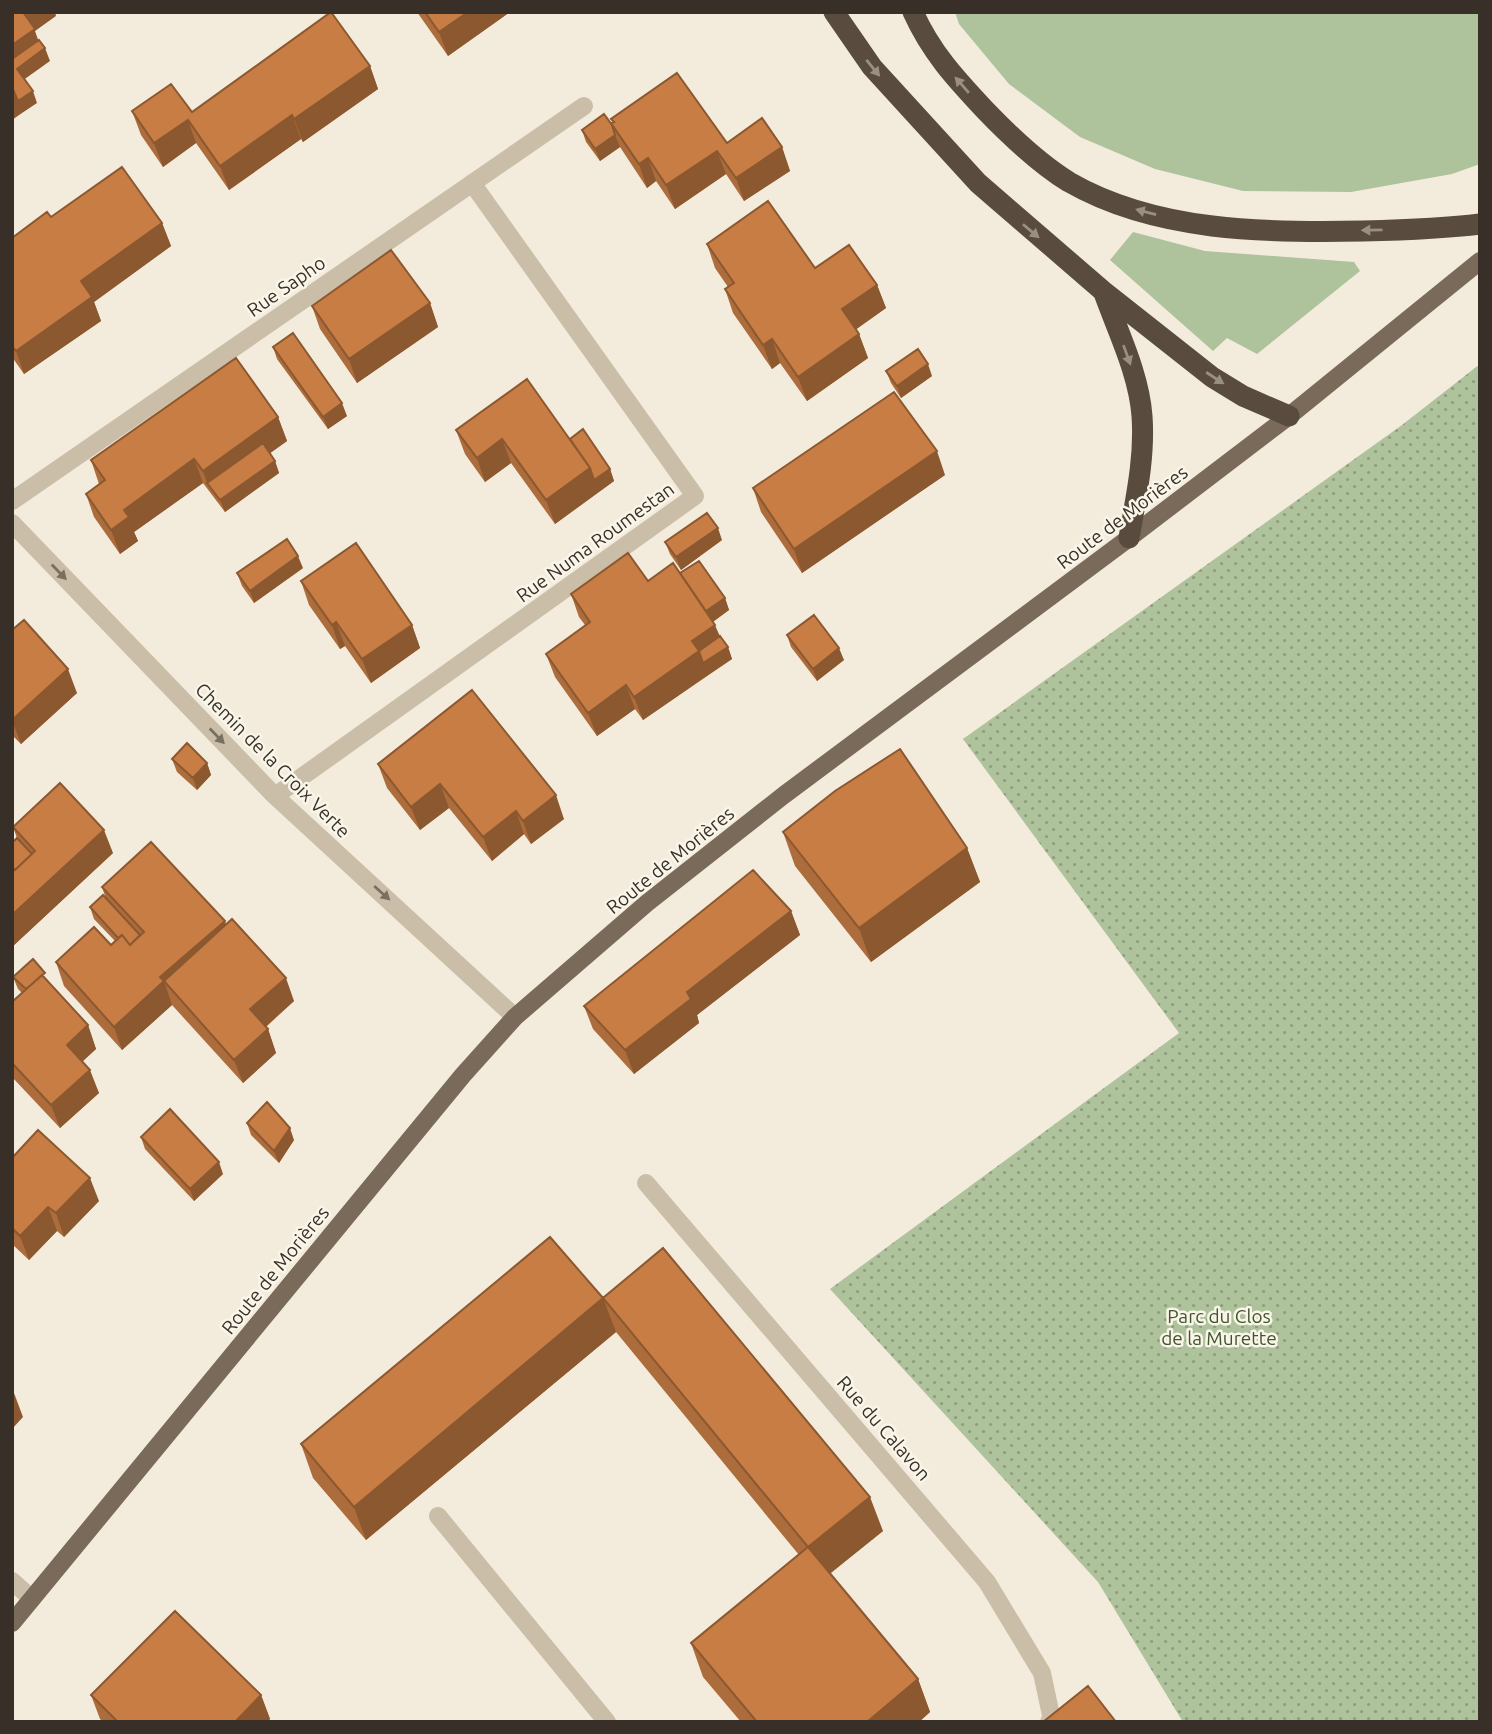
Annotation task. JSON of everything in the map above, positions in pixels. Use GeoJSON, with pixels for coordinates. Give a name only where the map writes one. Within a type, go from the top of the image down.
{"type":"FeatureCollection","features":[{"type":"Feature","properties":{"kind":"highway"},"geometry":{"type":"LineString","coordinates":[[834,12],[872,67],[978,183],[1103,291],[1212,377],[1243,396],[1289,416]]}},
{"type":"Feature","properties":{"kind":"highway"},"geometry":{"type":"LineString","coordinates":[[913,12],[926,40],[961,84],[1012,138],[1069,181],[1121,205],[1188,223],[1299,232],[1440,229],[1480,224]]}},
{"type":"Feature","properties":{"kind":"highway"},"geometry":{"type":"LineString","coordinates":[[1103,291],[1132,371],[1142,414],[1140,478],[1129,538]]}},
{"type":"Feature","properties":{"kind":"main road","name":"Route de Morières"},"geometry":{"type":"LineString","coordinates":[[12,1623],[429,1116],[515,1017],[647,903],[774,803],[1289,416],[1480,261]]}},
{"type":"Feature","properties":{"kind":"street","name":"Rue Sapho"},"geometry":{"type":"LineString","coordinates":[[12,501],[584,106]]}},
{"type":"Feature","properties":{"kind":"street","name":"Rue Numa Roumestan"},"geometry":{"type":"LineString","coordinates":[[275,796],[695,496],[472,183]]}},
{"type":"Feature","properties":{"kind":"street","name":"Chemin de la Croix Verte"},"geometry":{"type":"LineString","coordinates":[[12,523],[275,796],[515,1017]]}},
{"type":"Feature","properties":{"kind":"street","name":"Rue du Calavon"},"geometry":{"type":"LineString","coordinates":[[646,1183],[988,1581],[1042,1673],[1052,1720],[1049,1722]]}},
{"type":"Feature","properties":{"kind":"street"},"geometry":{"type":"LineString","coordinates":[[438,1516],[607,1722]]}},
{"type":"Feature","properties":{"kind":"street"},"geometry":{"type":"LineString","coordinates":[[12,1581],[32,1599]]}},
{"type":"Feature","properties":{"kind":"green space"},"geometry":{"type":"Polygon","coordinates":[[[955,12],[1480,12],[1480,164],[1452,174],[1351,192],[1243,191],[1155,169],[1080,137],[1009,84],[959,24],[955,12]]]}},
{"type":"Feature","properties":{"kind":"green space"},"geometry":{"type":"Polygon","coordinates":[[[1133,232],[1205,251],[1354,262],[1360,271],[1257,354],[1227,338],[1213,351],[1110,260],[1133,232]]]}},
{"type":"Feature","properties":{"kind":"green space","name":"Parc du Clos de la Murette"},"geometry":{"type":"Polygon","coordinates":[[[1480,364],[1480,1722],[1183,1722],[1098,1582],[830,1289],[1179,1033],[963,739],[1402,425],[1480,364]]]}},
{"type":"Feature","properties":{"kind":"building"},"geometry":{"type":"Polygon","coordinates":[[[12,12],[23,12],[35,29],[12,45],[12,12]]]}},
{"type":"Feature","properties":{"kind":"building"},"geometry":{"type":"Polygon","coordinates":[[[331,12],[370,66],[294,119],[292,115],[220,166],[188,120],[154,143],[132,111],[171,84],[192,112],[331,12]]]}},
{"type":"Feature","properties":{"kind":"building"},"geometry":{"type":"Polygon","coordinates":[[[425,12],[468,12],[439,32],[425,12]]]}},
{"type":"Feature","properties":{"kind":"building"},"geometry":{"type":"Polygon","coordinates":[[[39,40],[45,48],[17,69],[33,91],[18,101],[12,87],[12,59],[39,40]]]}},
{"type":"Feature","properties":{"kind":"building"},"geometry":{"type":"Polygon","coordinates":[[[677,73],[727,143],[762,118],[782,147],[736,178],[717,151],[666,185],[648,158],[639,164],[611,123],[614,122],[611,119],[677,73]]]}},
{"type":"Feature","properties":{"kind":"building"},"geometry":{"type":"Polygon","coordinates":[[[604,114],[615,135],[595,149],[582,130],[604,114]]]}},
{"type":"Feature","properties":{"kind":"building"},"geometry":{"type":"Polygon","coordinates":[[[122,167],[162,223],[81,281],[92,297],[16,351],[12,346],[12,238],[47,212],[51,217],[122,167]]]}},
{"type":"Feature","properties":{"kind":"building"},"geometry":{"type":"Polygon","coordinates":[[[768,201],[815,268],[849,245],[877,285],[842,309],[859,334],[798,377],[772,339],[763,345],[725,289],[734,283],[707,244],[768,201]]]}},
{"type":"Feature","properties":{"kind":"building"},"geometry":{"type":"Polygon","coordinates":[[[391,250],[430,303],[349,359],[312,306],[391,250]]]}},
{"type":"Feature","properties":{"kind":"building"},"geometry":{"type":"Polygon","coordinates":[[[293,333],[342,403],[323,417],[273,347],[293,333]]]}},
{"type":"Feature","properties":{"kind":"building"},"geometry":{"type":"Polygon","coordinates":[[[918,349],[928,364],[897,386],[886,371],[918,349]]]}},
{"type":"Feature","properties":{"kind":"building"},"geometry":{"type":"Polygon","coordinates":[[[236,358],[278,417],[203,471],[194,459],[124,510],[129,517],[111,530],[86,494],[105,480],[91,460],[236,358]]]}},
{"type":"Feature","properties":{"kind":"building"},"geometry":{"type":"Polygon","coordinates":[[[527,379],[590,468],[546,500],[502,439],[477,458],[456,430],[527,379]]]}},
{"type":"Feature","properties":{"kind":"building"},"geometry":{"type":"Polygon","coordinates":[[[894,392],[937,451],[794,549],[753,488],[894,392]]]}},
{"type":"Feature","properties":{"kind":"building"},"geometry":{"type":"Polygon","coordinates":[[[583,429],[610,469],[594,480],[590,468],[570,439],[583,429]]]}},
{"type":"Feature","properties":{"kind":"building"},"geometry":{"type":"Polygon","coordinates":[[[263,443],[275,461],[220,500],[207,483],[263,443]]]}},
{"type":"Feature","properties":{"kind":"building"},"geometry":{"type":"Polygon","coordinates":[[[707,513],[718,528],[676,557],[665,542],[707,513]]]}},
{"type":"Feature","properties":{"kind":"building"},"geometry":{"type":"Polygon","coordinates":[[[287,539],[298,556],[250,591],[237,573],[287,539]]]}},
{"type":"Feature","properties":{"kind":"building"},"geometry":{"type":"Polygon","coordinates":[[[356,543],[412,625],[362,659],[336,622],[332,625],[301,581],[356,543]]]}},
{"type":"Feature","properties":{"kind":"building"},"geometry":{"type":"Polygon","coordinates":[[[628,553],[648,581],[673,563],[715,625],[692,641],[699,651],[634,697],[626,685],[588,713],[546,654],[590,622],[571,594],[628,553]]]}},
{"type":"Feature","properties":{"kind":"building"},"geometry":{"type":"Polygon","coordinates":[[[699,561],[725,598],[706,611],[680,573],[699,561]]]}},
{"type":"Feature","properties":{"kind":"building"},"geometry":{"type":"Polygon","coordinates":[[[814,615],[839,648],[813,669],[787,635],[814,615]]]}},
{"type":"Feature","properties":{"kind":"building"},"geometry":{"type":"Polygon","coordinates":[[[24,620],[68,669],[12,720],[12,630],[24,620]]]}},
{"type":"Feature","properties":{"kind":"building"},"geometry":{"type":"Polygon","coordinates":[[[720,636],[728,647],[703,663],[699,651],[720,636]]]}},
{"type":"Feature","properties":{"kind":"building"},"geometry":{"type":"Polygon","coordinates":[[[472,690],[556,795],[523,821],[516,811],[483,837],[440,784],[411,807],[378,764],[472,690]]]}},
{"type":"Feature","properties":{"kind":"building"},"geometry":{"type":"Polygon","coordinates":[[[187,743],[207,763],[193,778],[172,759],[187,743]]]}},
{"type":"Feature","properties":{"kind":"building"},"geometry":{"type":"Polygon","coordinates":[[[900,749],[967,848],[859,928],[783,832],[835,791],[900,749]]]}},
{"type":"Feature","properties":{"kind":"building"},"geometry":{"type":"Polygon","coordinates":[[[60,783],[104,830],[12,915],[12,867],[15,870],[35,851],[13,827],[60,783]]]}},
{"type":"Feature","properties":{"kind":"building"},"geometry":{"type":"Polygon","coordinates":[[[17,838],[32,854],[15,870],[12,867],[12,843],[17,838]]]}},
{"type":"Feature","properties":{"kind":"building"},"geometry":{"type":"Polygon","coordinates":[[[151,842],[225,921],[160,977],[164,981],[114,1027],[56,962],[94,927],[111,945],[122,935],[130,945],[144,932],[102,887],[151,842]]]}},
{"type":"Feature","properties":{"kind":"building"},"geometry":{"type":"Polygon","coordinates":[[[753,870],[791,911],[687,992],[691,999],[625,1050],[584,1006],[753,870]]]}},
{"type":"Feature","properties":{"kind":"building"},"geometry":{"type":"Polygon","coordinates":[[[103,895],[140,935],[130,945],[122,935],[118,938],[90,907],[103,895]]]}},
{"type":"Feature","properties":{"kind":"building"},"geometry":{"type":"Polygon","coordinates":[[[232,919],[286,978],[250,1009],[268,1029],[234,1060],[164,981],[232,919]]]}},
{"type":"Feature","properties":{"kind":"building"},"geometry":{"type":"Polygon","coordinates":[[[33,959],[45,973],[26,989],[13,977],[33,959]]]}},
{"type":"Feature","properties":{"kind":"building"},"geometry":{"type":"Polygon","coordinates":[[[42,975],[88,1025],[67,1045],[90,1070],[51,1105],[12,1063],[12,1002],[42,975]]]}},
{"type":"Feature","properties":{"kind":"building"},"geometry":{"type":"Polygon","coordinates":[[[267,1102],[290,1128],[274,1151],[247,1123],[267,1102]]]}},
{"type":"Feature","properties":{"kind":"building"},"geometry":{"type":"Polygon","coordinates":[[[170,1109],[219,1162],[190,1189],[141,1137],[170,1109]]]}},
{"type":"Feature","properties":{"kind":"building"},"geometry":{"type":"Polygon","coordinates":[[[38,1130],[90,1178],[56,1213],[48,1207],[20,1236],[12,1228],[12,1158],[38,1130]]]}},
{"type":"Feature","properties":{"kind":"building"},"geometry":{"type":"Polygon","coordinates":[[[550,1237],[603,1298],[354,1507],[301,1444],[550,1237]]]}},
{"type":"Feature","properties":{"kind":"building"},"geometry":{"type":"Polygon","coordinates":[[[663,1248],[870,1497],[808,1547],[603,1298],[663,1248]]]}},
{"type":"Feature","properties":{"kind":"building"},"geometry":{"type":"Polygon","coordinates":[[[808,1547],[918,1679],[867,1722],[757,1722],[691,1643],[808,1547]]]}},
{"type":"Feature","properties":{"kind":"building"},"geometry":{"type":"Polygon","coordinates":[[[175,1611],[261,1695],[235,1722],[118,1722],[91,1695],[175,1611]]]}},
{"type":"Feature","properties":{"kind":"building"},"geometry":{"type":"Polygon","coordinates":[[[1088,1686],[1116,1722],[1043,1722],[1088,1686]]]}}]}
